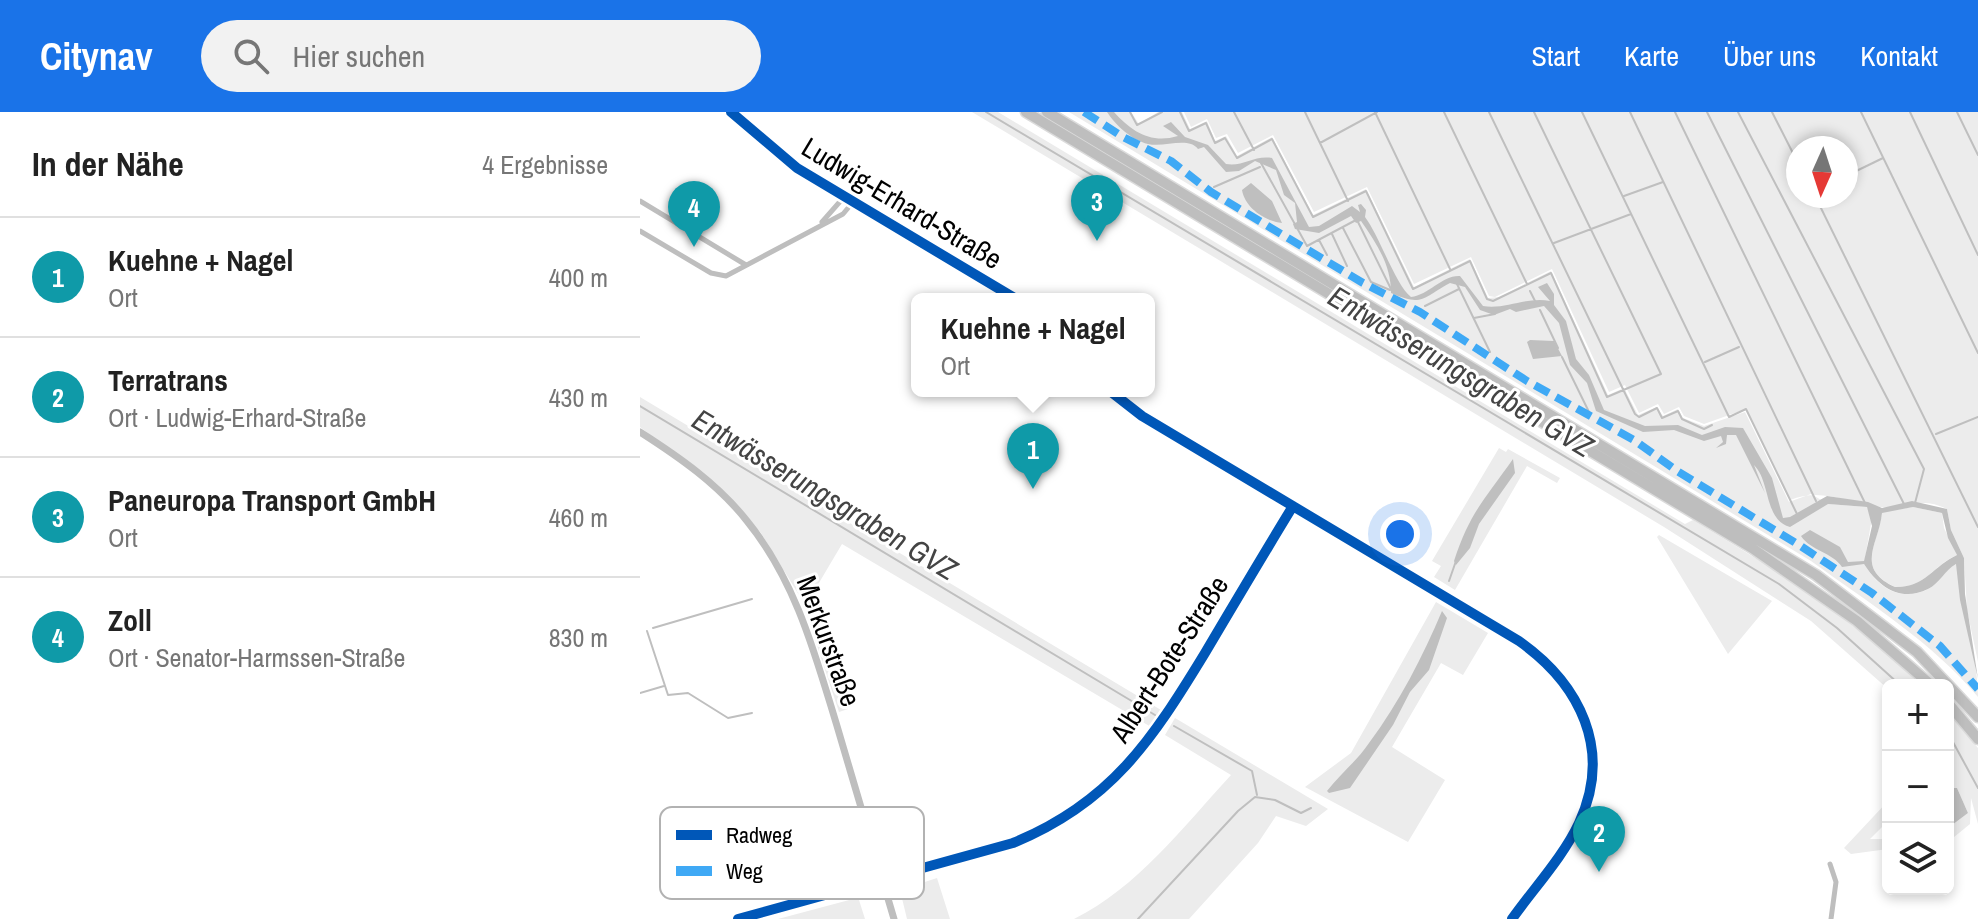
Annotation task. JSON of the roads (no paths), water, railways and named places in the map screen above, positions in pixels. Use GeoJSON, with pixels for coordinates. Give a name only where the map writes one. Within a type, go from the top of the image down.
{"type":"FeatureCollection","features":[{"type":"Feature","properties":{"kind":"highway"},"geometry":{"type":"LineString","coordinates":[[1026,112],[1752,548],[1857,621],[1924,679]]}},
{"type":"Feature","properties":{"kind":"highway"},"geometry":{"type":"LineString","coordinates":[[1047,112],[1816,575],[1917,652],[1978,717]]}},
{"type":"Feature","properties":{"kind":"highway"},"geometry":{"type":"LineString","coordinates":[[1954,710],[1978,739]]}},
{"type":"Feature","properties":{"kind":"street","name":"Ludwig-Erhard-Straße"},"geometry":{"type":"LineString","coordinates":[[731,112],[779,156],[1006,293]]}},
{"type":"Feature","properties":{"kind":"street"},"geometry":{"type":"LineString","coordinates":[[815,227],[833,213],[844,197]]}},
{"type":"Feature","properties":{"kind":"street"},"geometry":{"type":"LineString","coordinates":[[640,201],[746,265]]}},
{"type":"Feature","properties":{"kind":"street"},"geometry":{"type":"LineString","coordinates":[[640,231],[718,276],[746,265],[843,214],[853,202]]}},
{"type":"Feature","properties":{"kind":"street"},"geometry":{"type":"LineString","coordinates":[[1118,397],[1142,416],[1524,645],[1558,672],[1578,703],[1591,744],[1588,795],[1569,838],[1512,919]]}},
{"type":"Feature","properties":{"kind":"street","name":"Merkurstraße"},"geometry":{"type":"LineString","coordinates":[[640,432],[681,459],[726,498],[775,560],[810,639],[860,807]]}},
{"type":"Feature","properties":{"kind":"street","name":"Albert-Bote-Straße"},"geometry":{"type":"LineString","coordinates":[[924,867],[1033,835],[1075,811],[1118,777],[1145,748],[1170,711],[1293,506]]}},
{"type":"Feature","properties":{"kind":"street"},"geometry":{"type":"LineString","coordinates":[[1830,864],[1836,882],[1831,919]]}},
{"type":"Feature","properties":{"kind":"street","name":"Albert-Bote-Straße"},"geometry":{"type":"LineString","coordinates":[[739,919],[810,899]]}},
{"type":"Feature","properties":{"kind":"street","name":"Merkurstraße"},"geometry":{"type":"LineString","coordinates":[[888,899],[894,919]]}},
{"type":"Feature","properties":{"kind":"waterway","name":"Entwässerungsgraben GVZ"},"geometry":{"type":"LineString","coordinates":[[986,112],[1779,584],[1837,628],[1893,679]]}},
{"type":"Feature","properties":{"kind":"waterway"},"geometry":{"type":"LineString","coordinates":[[1130,112],[1137,125],[1162,112]]}},
{"type":"Feature","properties":{"kind":"waterway"},"geometry":{"type":"LineString","coordinates":[[1180,112],[1189,131],[1206,123],[1215,143],[1225,138],[1237,158],[1272,139],[1313,217],[1366,191],[1413,289],[1470,261],[1487,299],[1493,301],[1551,273],[1607,397],[1661,374],[1534,112]]}},
{"type":"Feature","properties":{"kind":"waterway"},"geometry":{"type":"LineString","coordinates":[[1234,112],[1254,150]]}},
{"type":"Feature","properties":{"kind":"waterway"},"geometry":{"type":"LineString","coordinates":[[1305,112],[1348,201]]}},
{"type":"Feature","properties":{"kind":"waterway"},"geometry":{"type":"LineString","coordinates":[[1375,112],[1450,269]]}},
{"type":"Feature","properties":{"kind":"waterway"},"geometry":{"type":"LineString","coordinates":[[1320,143],[1377,112]]}},
{"type":"Feature","properties":{"kind":"waterway"},"geometry":{"type":"LineString","coordinates":[[1444,112],[1527,284]]}},
{"type":"Feature","properties":{"kind":"waterway"},"geometry":{"type":"LineString","coordinates":[[1489,112],[1635,414],[1639,417],[1657,408],[1662,418],[1678,411],[1682,419],[1704,429],[1712,425]]}},
{"type":"Feature","properties":{"kind":"waterway"},"geometry":{"type":"LineString","coordinates":[[1582,112],[1729,417],[1746,409],[1797,514]]}},
{"type":"Feature","properties":{"kind":"waterway"},"geometry":{"type":"LineString","coordinates":[[1630,112],[1816,501]]}},
{"type":"Feature","properties":{"kind":"waterway"},"geometry":{"type":"LineString","coordinates":[[1675,112],[1865,503]]}},
{"type":"Feature","properties":{"kind":"waterway"},"geometry":{"type":"LineString","coordinates":[[1707,112],[1904,504]]}},
{"type":"Feature","properties":{"kind":"waterway"},"geometry":{"type":"LineString","coordinates":[[1738,112],[1924,469],[1915,503]]}},
{"type":"Feature","properties":{"kind":"waterway"},"geometry":{"type":"LineString","coordinates":[[1772,112],[1786,139]]}},
{"type":"Feature","properties":{"kind":"waterway"},"geometry":{"type":"LineString","coordinates":[[1861,112],[1978,353]]}},
{"type":"Feature","properties":{"kind":"waterway"},"geometry":{"type":"LineString","coordinates":[[1910,112],[1978,255]]}},
{"type":"Feature","properties":{"kind":"waterway"},"geometry":{"type":"LineString","coordinates":[[1957,112],[1978,155]]}},
{"type":"Feature","properties":{"kind":"waterway"},"geometry":{"type":"LineString","coordinates":[[1858,170],[1883,158]]}},
{"type":"Feature","properties":{"kind":"waterway"},"geometry":{"type":"LineString","coordinates":[[1261,163],[1307,246],[1356,220]]}},
{"type":"Feature","properties":{"kind":"waterway"},"geometry":{"type":"LineString","coordinates":[[1214,187],[1260,167]]}},
{"type":"Feature","properties":{"kind":"waterway"},"geometry":{"type":"LineString","coordinates":[[1624,196],[1663,182]]}},
{"type":"Feature","properties":{"kind":"waterway"},"geometry":{"type":"LineString","coordinates":[[1821,208],[1978,527]]}},
{"type":"Feature","properties":{"kind":"waterway"},"geometry":{"type":"LineString","coordinates":[[1554,243],[1631,214]]}},
{"type":"Feature","properties":{"kind":"waterway"},"geometry":{"type":"LineString","coordinates":[[1358,222],[1391,289]]}},
{"type":"Feature","properties":{"kind":"waterway"},"geometry":{"type":"LineString","coordinates":[[1343,228],[1371,282],[1390,290]]}},
{"type":"Feature","properties":{"kind":"waterway"},"geometry":{"type":"LineString","coordinates":[[1332,234],[1347,266]]}},
{"type":"Feature","properties":{"kind":"waterway"},"geometry":{"type":"LineString","coordinates":[[1319,240],[1327,255]]}},
{"type":"Feature","properties":{"kind":"waterway"},"geometry":{"type":"LineString","coordinates":[[1457,284],[1490,352]]}},
{"type":"Feature","properties":{"kind":"waterway"},"geometry":{"type":"LineString","coordinates":[[1425,306],[1459,289]]}},
{"type":"Feature","properties":{"kind":"waterway"},"geometry":{"type":"LineString","coordinates":[[1530,291],[1535,301]]}},
{"type":"Feature","properties":{"kind":"waterway"},"geometry":{"type":"LineString","coordinates":[[1540,310],[1558,348]]}},
{"type":"Feature","properties":{"kind":"waterway"},"geometry":{"type":"LineString","coordinates":[[1474,318],[1495,314]]}},
{"type":"Feature","properties":{"kind":"waterway"},"geometry":{"type":"LineString","coordinates":[[1705,362],[1739,347]]}},
{"type":"Feature","properties":{"kind":"waterway"},"geometry":{"type":"LineString","coordinates":[[1562,357],[1590,414]]}},
{"type":"Feature","properties":{"kind":"waterway","name":"Entwässerungsgraben GVZ"},"geometry":{"type":"LineString","coordinates":[[640,406],[1155,715]]}},
{"type":"Feature","properties":{"kind":"waterway"},"geometry":{"type":"LineString","coordinates":[[1936,434],[1978,417]]}},
{"type":"Feature","properties":{"kind":"waterway"},"geometry":{"type":"LineString","coordinates":[[1449,581],[1456,561]]}},
{"type":"Feature","properties":{"kind":"waterway"},"geometry":{"type":"LineString","coordinates":[[653,628],[752,599]]}},
{"type":"Feature","properties":{"kind":"waterway"},"geometry":{"type":"LineString","coordinates":[[647,631],[668,695],[688,693],[728,718],[752,713]]}},
{"type":"Feature","properties":{"kind":"waterway"},"geometry":{"type":"LineString","coordinates":[[640,693],[664,686]]}},
{"type":"Feature","properties":{"kind":"waterway","name":"Entwässerungsgraben GVZ"},"geometry":{"type":"LineString","coordinates":[[1174,726],[1252,771],[1257,795]]}},
{"type":"Feature","properties":{"kind":"waterway","name":"Entwässerungsgraben GVZ"},"geometry":{"type":"LineString","coordinates":[[1954,744],[1978,788]]}},
{"type":"Feature","properties":{"kind":"waterway"},"geometry":{"type":"LineString","coordinates":[[1138,919],[1238,811],[1255,797],[1275,800],[1301,813],[1311,808]]}},
{"type":"Feature","properties":{"kind":"place","name":"Paneuropa Transport GmbH"},"geometry":{"type":"Point","coordinates":[1097,241]}},
{"type":"Feature","properties":{"kind":"place","name":"Zoll"},"geometry":{"type":"Point","coordinates":[694,247]}},
{"type":"Feature","properties":{"kind":"place","name":"Kuehne + Nagel"},"geometry":{"type":"Point","coordinates":[1033,489]}},
{"type":"Feature","properties":{"kind":"place","name":"Terratrans"},"geometry":{"type":"Point","coordinates":[1599,872]}}]}
